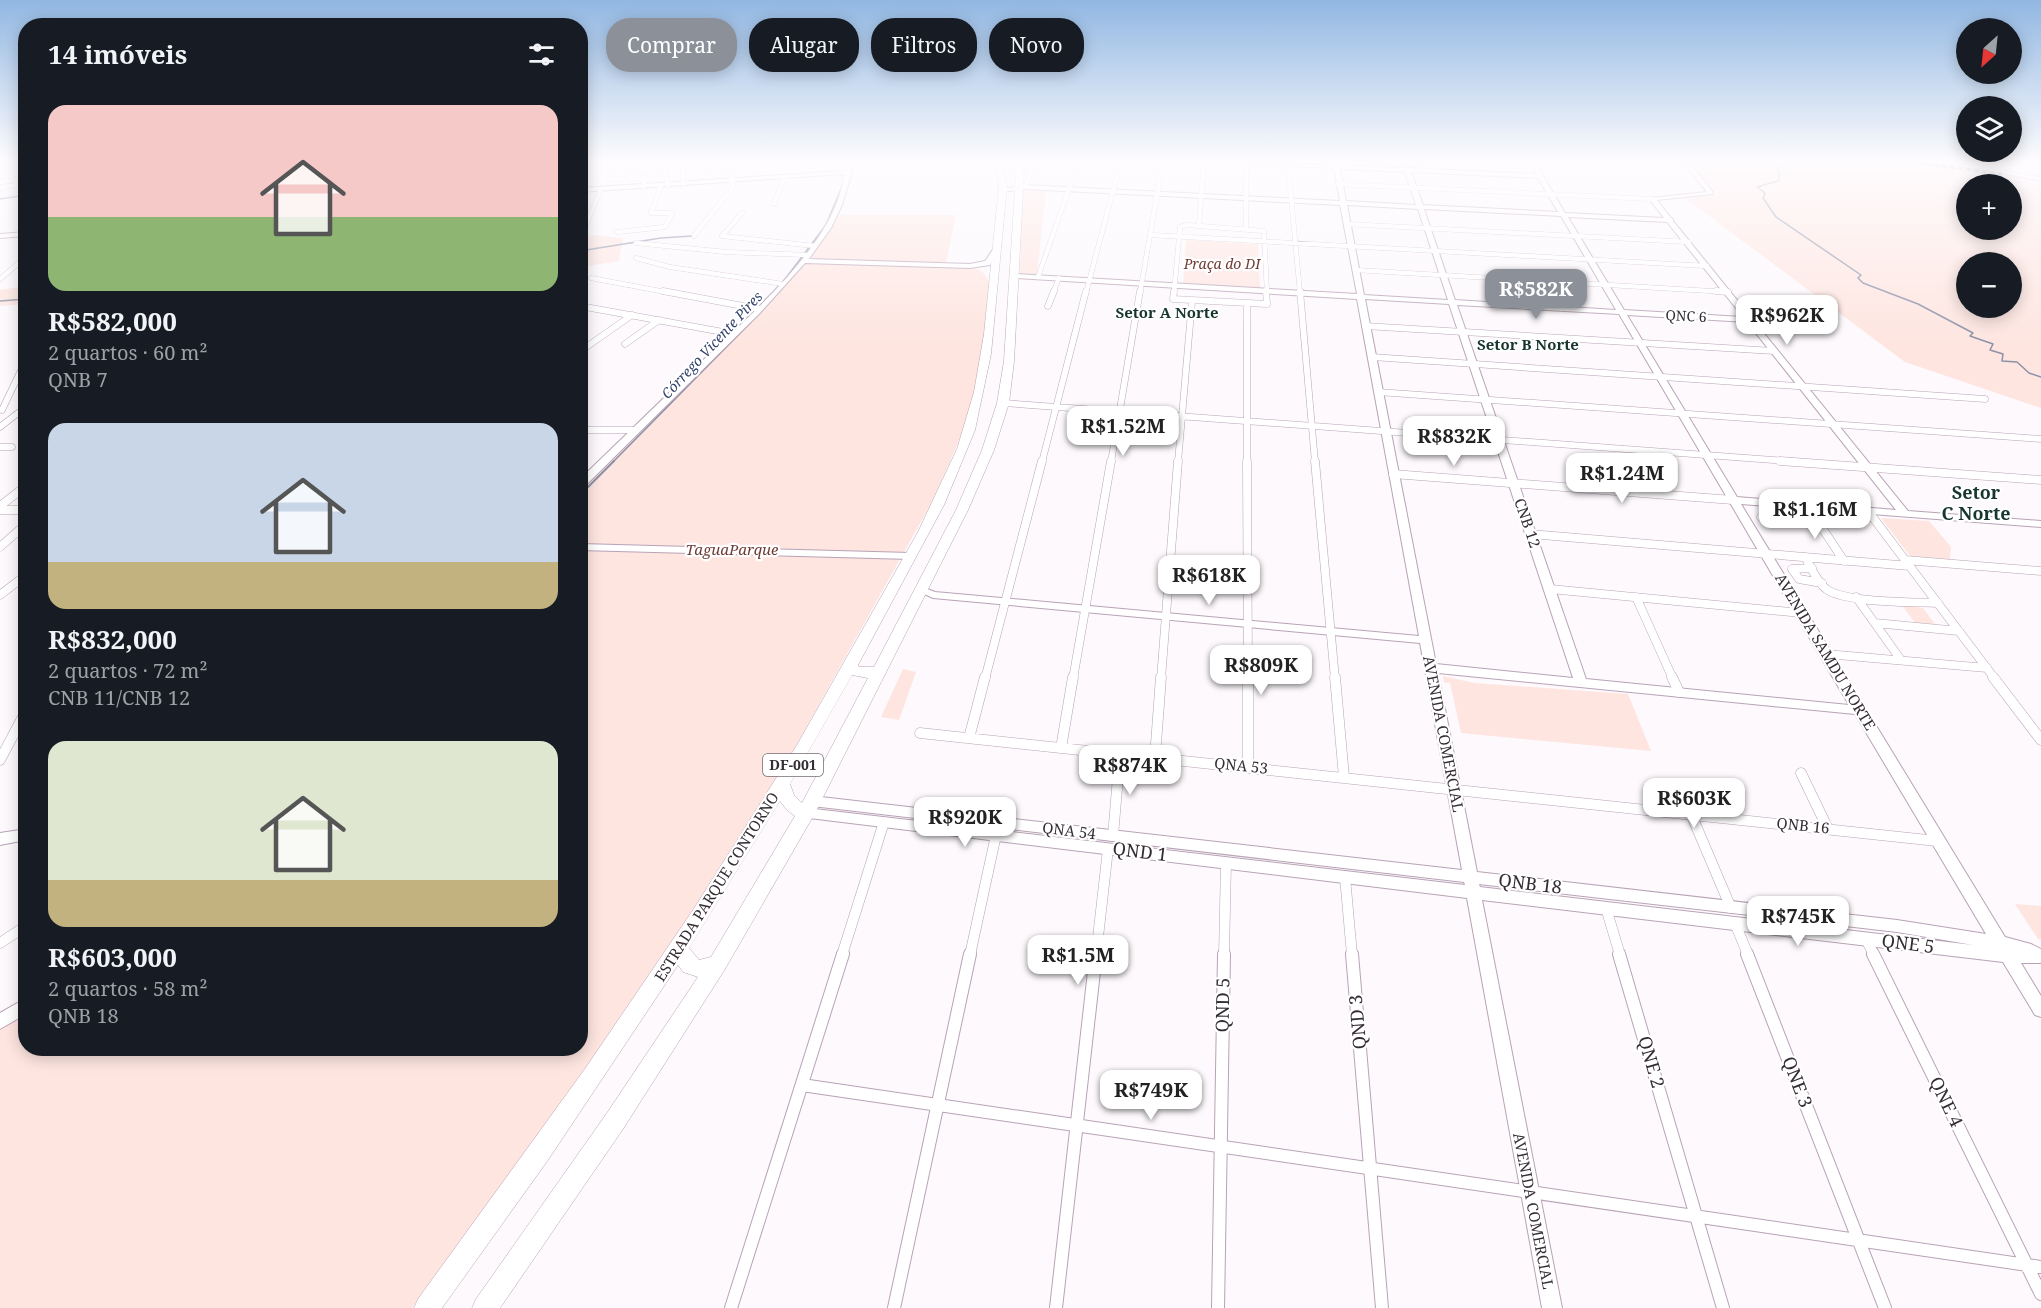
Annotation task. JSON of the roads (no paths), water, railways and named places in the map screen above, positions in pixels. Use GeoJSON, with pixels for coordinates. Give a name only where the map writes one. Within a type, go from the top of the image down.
{"type":"FeatureCollection","features":[{"type":"Feature","properties":{"kind":"highway","name":"ESTRADA PARQUE CONTORNO"},"geometry":{"type":"LineString","coordinates":[[428,1308],[529,1170],[680,949],[782,784],[911,555],[963,448],[978,401],[986,360],[998,246],[1005,221]]}},
{"type":"Feature","properties":{"kind":"highway","name":"ESTRADA PARQUE CONTORNO"},"geometry":{"type":"LineString","coordinates":[[485,1308],[615,1121],[718,963],[809,807],[868,692],[924,595],[988,450],[1003,403],[1009,361],[1014,276],[1009,221]]}},
{"type":"Feature","properties":{"kind":"highway"},"geometry":{"type":"LineString","coordinates":[[995,277],[1014,276]]}},
{"type":"Feature","properties":{"kind":"highway"},"geometry":{"type":"LineString","coordinates":[[992,306],[1002,309],[1012,307]]}},
{"type":"Feature","properties":{"kind":"highway"},"geometry":{"type":"LineString","coordinates":[[986,360],[996,358],[1009,361]]}},
{"type":"Feature","properties":{"kind":"highway"},"geometry":{"type":"LineString","coordinates":[[963,448],[975,452],[988,450]]}},
{"type":"Feature","properties":{"kind":"highway"},"geometry":{"type":"LineString","coordinates":[[921,536],[935,533],[948,540]]}},
{"type":"Feature","properties":{"kind":"highway"},"geometry":{"type":"LineString","coordinates":[[850,664],[853,670],[859,673],[872,673],[882,669]]}},
{"type":"Feature","properties":{"kind":"highway"},"geometry":{"type":"LineString","coordinates":[[839,684],[861,681],[868,692]]}},
{"type":"Feature","properties":{"kind":"highway"},"geometry":{"type":"LineString","coordinates":[[782,784],[785,796],[791,804],[809,807]]}},
{"type":"Feature","properties":{"kind":"highway"},"geometry":{"type":"LineString","coordinates":[[680,949],[687,964],[695,969],[705,969],[718,963]]}},
{"type":"Feature","properties":{"kind":"street"},"geometry":{"type":"LineString","coordinates":[[617,232],[665,227],[668,221]]}},
{"type":"Feature","properties":{"kind":"street"},"geometry":{"type":"LineString","coordinates":[[694,236],[706,221]]}},
{"type":"Feature","properties":{"kind":"street"},"geometry":{"type":"LineString","coordinates":[[736,221],[723,237],[814,246]]}},
{"type":"Feature","properties":{"kind":"street"},"geometry":{"type":"LineString","coordinates":[[588,477],[783,284],[806,258],[829,221]]}},
{"type":"Feature","properties":{"kind":"street"},"geometry":{"type":"LineString","coordinates":[[1038,277],[1058,221]]}},
{"type":"Feature","properties":{"kind":"street"},"geometry":{"type":"LineString","coordinates":[[969,738],[1104,221]]}},
{"type":"Feature","properties":{"kind":"street"},"geometry":{"type":"LineString","coordinates":[[1061,748],[1152,221]]}},
{"type":"Feature","properties":{"kind":"street"},"geometry":{"type":"LineString","coordinates":[[1198,226],[1199,221]]}},
{"type":"Feature","properties":{"kind":"street"},"geometry":{"type":"LineString","coordinates":[[1246,221],[1246,229]]}},
{"type":"Feature","properties":{"kind":"street"},"geometry":{"type":"LineString","coordinates":[[1294,221],[1344,777]]}},
{"type":"Feature","properties":{"kind":"street","name":"CNB 12"},"geometry":{"type":"LineString","coordinates":[[1426,221],[1442,275],[1581,683]]}},
{"type":"Feature","properties":{"kind":"street","name":"AVENIDA SAMDU NORTE"},"geometry":{"type":"LineString","coordinates":[[1567,221],[1705,455],[2041,1010]]}},
{"type":"Feature","properties":{"kind":"street"},"geometry":{"type":"LineString","coordinates":[[1672,221],[1905,514]]}},
{"type":"Feature","properties":{"kind":"street"},"geometry":{"type":"LineString","coordinates":[[1346,224],[1689,242]]}},
{"type":"Feature","properties":{"kind":"street","name":"AVENIDA COMERCIAL"},"geometry":{"type":"LineString","coordinates":[[1346,224],[1552,1308]]}},
{"type":"Feature","properties":{"kind":"street"},"geometry":{"type":"LineString","coordinates":[[1182,226],[1198,226],[1264,231],[1265,305],[1173,299],[1182,226]]}},
{"type":"Feature","properties":{"kind":"street"},"geometry":{"type":"LineString","coordinates":[[0,236],[18,235]]}},
{"type":"Feature","properties":{"kind":"street"},"geometry":{"type":"LineString","coordinates":[[1150,235],[1707,266]]}},
{"type":"Feature","properties":{"kind":"street"},"geometry":{"type":"LineString","coordinates":[[636,243],[806,258],[970,266],[987,263],[998,246]]}},
{"type":"Feature","properties":{"kind":"street"},"geometry":{"type":"LineString","coordinates":[[636,258],[670,267],[783,284]]}},
{"type":"Feature","properties":{"kind":"street"},"geometry":{"type":"LineString","coordinates":[[0,279],[18,264]]}},
{"type":"Feature","properties":{"kind":"street"},"geometry":{"type":"LineString","coordinates":[[970,266],[995,277]]}},
{"type":"Feature","properties":{"kind":"street"},"geometry":{"type":"LineString","coordinates":[[1356,270],[1728,292]]}},
{"type":"Feature","properties":{"kind":"street","name":"QNC 6"},"geometry":{"type":"LineString","coordinates":[[1014,276],[1750,320]]}},
{"type":"Feature","properties":{"kind":"street"},"geometry":{"type":"LineString","coordinates":[[591,278],[759,309]]}},
{"type":"Feature","properties":{"kind":"street"},"geometry":{"type":"LineString","coordinates":[[1048,306],[1059,278]]}},
{"type":"Feature","properties":{"kind":"street"},"geometry":{"type":"LineString","coordinates":[[1155,757],[1192,301]]}},
{"type":"Feature","properties":{"kind":"street"},"geometry":{"type":"LineString","coordinates":[[1247,304],[1248,767]]}},
{"type":"Feature","properties":{"kind":"street"},"geometry":{"type":"LineString","coordinates":[[588,307],[734,334]]}},
{"type":"Feature","properties":{"kind":"street"},"geometry":{"type":"LineString","coordinates":[[588,346],[632,315]]}},
{"type":"Feature","properties":{"kind":"street"},"geometry":{"type":"LineString","coordinates":[[625,344],[659,320]]}},
{"type":"Feature","properties":{"kind":"street"},"geometry":{"type":"LineString","coordinates":[[1365,326],[1774,351]]}},
{"type":"Feature","properties":{"kind":"street"},"geometry":{"type":"LineString","coordinates":[[1371,357],[1985,399]]}},
{"type":"Feature","properties":{"kind":"street"},"geometry":{"type":"LineString","coordinates":[[18,379],[1,410],[18,410]]}},
{"type":"Feature","properties":{"kind":"street"},"geometry":{"type":"LineString","coordinates":[[1378,392],[2041,439]]}},
{"type":"Feature","properties":{"kind":"street"},"geometry":{"type":"LineString","coordinates":[[1003,403],[2041,480]]}},
{"type":"Feature","properties":{"kind":"street"},"geometry":{"type":"LineString","coordinates":[[0,427],[18,414]]}},
{"type":"Feature","properties":{"kind":"street"},"geometry":{"type":"LineString","coordinates":[[588,430],[636,430]]}},
{"type":"Feature","properties":{"kind":"street"},"geometry":{"type":"LineString","coordinates":[[0,447],[12,447]]}},
{"type":"Feature","properties":{"kind":"street"},"geometry":{"type":"LineString","coordinates":[[1393,474],[2041,524]]}},
{"type":"Feature","properties":{"kind":"street"},"geometry":{"type":"LineString","coordinates":[[0,508],[18,493]]}},
{"type":"Feature","properties":{"kind":"street"},"geometry":{"type":"LineString","coordinates":[[1807,506],[1844,561]]}},
{"type":"Feature","properties":{"kind":"street"},"geometry":{"type":"LineString","coordinates":[[0,508],[18,509]]}},
{"type":"Feature","properties":{"kind":"street"},"geometry":{"type":"LineString","coordinates":[[1868,511],[2041,740]]}},
{"type":"Feature","properties":{"kind":"street"},"geometry":{"type":"LineString","coordinates":[[1761,517],[1818,521]]}},
{"type":"Feature","properties":{"kind":"street"},"geometry":{"type":"LineString","coordinates":[[0,547],[18,531]]}},
{"type":"Feature","properties":{"kind":"street"},"geometry":{"type":"LineString","coordinates":[[1530,534],[1844,561],[2041,571]]}},
{"type":"Feature","properties":{"kind":"street"},"geometry":{"type":"LineString","coordinates":[[588,547],[911,555]]}},
{"type":"Feature","properties":{"kind":"street"},"geometry":{"type":"LineString","coordinates":[[1805,557],[1823,585],[1834,593],[1856,597],[1938,603]]}},
{"type":"Feature","properties":{"kind":"street"},"geometry":{"type":"LineString","coordinates":[[1812,568],[1792,569],[1799,579],[1823,585]]}},
{"type":"Feature","properties":{"kind":"street"},"geometry":{"type":"LineString","coordinates":[[0,595],[18,581]]}},
{"type":"Feature","properties":{"kind":"street"},"geometry":{"type":"LineString","coordinates":[[1550,589],[1801,613]]}},
{"type":"Feature","properties":{"kind":"street"},"geometry":{"type":"LineString","coordinates":[[924,595],[1426,640]]}},
{"type":"Feature","properties":{"kind":"street"},"geometry":{"type":"LineString","coordinates":[[1636,597],[1679,692]]}},
{"type":"Feature","properties":{"kind":"street"},"geometry":{"type":"LineString","coordinates":[[1856,597],[1901,660]]}},
{"type":"Feature","properties":{"kind":"street"},"geometry":{"type":"LineString","coordinates":[[1875,623],[1959,631]]}},
{"type":"Feature","properties":{"kind":"street"},"geometry":{"type":"LineString","coordinates":[[1826,654],[1987,668]]}},
{"type":"Feature","properties":{"kind":"street"},"geometry":{"type":"LineString","coordinates":[[1431,668],[1860,710]]}},
{"type":"Feature","properties":{"kind":"street"},"geometry":{"type":"LineString","coordinates":[[0,760],[18,726]]}},
{"type":"Feature","properties":{"kind":"street","name":"QNA 53"},"geometry":{"type":"LineString","coordinates":[[920,733],[1454,789]]}},
{"type":"Feature","properties":{"kind":"street"},"geometry":{"type":"LineString","coordinates":[[1056,1308],[1120,753]]}},
{"type":"Feature","properties":{"kind":"street"},"geometry":{"type":"LineString","coordinates":[[1801,773],[1828,829]]}},
{"type":"Feature","properties":{"kind":"street","name":"QNB 16"},"geometry":{"type":"LineString","coordinates":[[1454,789],[1937,841]]}},
{"type":"Feature","properties":{"kind":"street","name":"QND 1"},"geometry":{"type":"LineString","coordinates":[[809,807],[854,812],[884,822],[996,835],[1156,847],[1178,850],[1226,863],[1344,877],[1397,875],[1472,884]]}},
{"type":"Feature","properties":{"kind":"street","name":"QNA 54"},"geometry":{"type":"LineString","coordinates":[[854,812],[1111,842]]}},
{"type":"Feature","properties":{"kind":"street"},"geometry":{"type":"LineString","coordinates":[[1691,814],[1733,915]]}},
{"type":"Feature","properties":{"kind":"street"},"geometry":{"type":"LineString","coordinates":[[732,1308],[884,822]]}},
{"type":"Feature","properties":{"kind":"street"},"geometry":{"type":"LineString","coordinates":[[894,1308],[996,835]]}},
{"type":"Feature","properties":{"kind":"street"},"geometry":{"type":"LineString","coordinates":[[0,839],[18,836]]}},
{"type":"Feature","properties":{"kind":"street"},"geometry":{"type":"LineString","coordinates":[[1178,850],[1397,875]]}},
{"type":"Feature","properties":{"kind":"street","name":"QND 5"},"geometry":{"type":"LineString","coordinates":[[1218,1308],[1226,863]]}},
{"type":"Feature","properties":{"kind":"street","name":"QND 3"},"geometry":{"type":"LineString","coordinates":[[1344,877],[1382,1308]]}},
{"type":"Feature","properties":{"kind":"street"},"geometry":{"type":"LineString","coordinates":[[1472,884],[1600,907],[1897,926],[1931,931],[2005,950],[2041,955]]}},
{"type":"Feature","properties":{"kind":"street","name":"QNB 18"},"geometry":{"type":"LineString","coordinates":[[1472,884],[1590,891],[1733,915]]}},
{"type":"Feature","properties":{"kind":"street"},"geometry":{"type":"LineString","coordinates":[[1590,891],[1588,899],[1600,907]]}},
{"type":"Feature","properties":{"kind":"street","name":"QNE 2"},"geometry":{"type":"LineString","coordinates":[[1600,907],[1723,1308]]}},
{"type":"Feature","properties":{"kind":"street","name":"QNE 5"},"geometry":{"type":"LineString","coordinates":[[1733,915],[1866,939],[1937,947],[2005,950]]}},
{"type":"Feature","properties":{"kind":"street","name":"QNE 3"},"geometry":{"type":"LineString","coordinates":[[1733,915],[1885,1308]]}},
{"type":"Feature","properties":{"kind":"street"},"geometry":{"type":"LineString","coordinates":[[1897,926],[1906,934],[1906,943]]}},
{"type":"Feature","properties":{"kind":"street"},"geometry":{"type":"LineString","coordinates":[[0,943],[18,931]]}},
{"type":"Feature","properties":{"kind":"street"},"geometry":{"type":"LineString","coordinates":[[1931,931],[1922,937],[1928,944],[1937,947]]}},
{"type":"Feature","properties":{"kind":"street","name":"QNE 4"},"geometry":{"type":"LineString","coordinates":[[1866,939],[2041,1294]]}},
{"type":"Feature","properties":{"kind":"street"},"geometry":{"type":"LineString","coordinates":[[0,1023],[18,1011]]}},
{"type":"Feature","properties":{"kind":"street"},"geometry":{"type":"LineString","coordinates":[[802,1085],[937,1107],[1530,1191],[1859,1242],[2041,1267]]}},
{"type":"Feature","properties":{"kind":"waterway","name":"Córrego Vicente Pires"},"geometry":{"type":"LineString","coordinates":[[783,282],[828,221]]}},
{"type":"Feature","properties":{"kind":"waterway"},"geometry":{"type":"LineString","coordinates":[[1782,221],[1861,275],[1858,278],[1863,283],[1918,304],[1973,333],[1970,336],[1993,344],[1990,350],[2003,354],[2002,361],[2017,362],[2029,373],[2041,377]]}},
{"type":"Feature","properties":{"kind":"waterway"},"geometry":{"type":"LineString","coordinates":[[588,250],[661,238],[692,236]]}},
{"type":"Feature","properties":{"kind":"waterway"},"geometry":{"type":"LineString","coordinates":[[0,301],[18,300]]}},
{"type":"Feature","properties":{"kind":"waterway","name":"Córrego Vicente Pires"},"geometry":{"type":"LineString","coordinates":[[613,462],[751,322]]}},
{"type":"Feature","properties":{"kind":"waterway","name":"Córrego Vicente Pires"},"geometry":{"type":"LineString","coordinates":[[588,487],[613,462]]}},
{"type":"Feature","properties":{"kind":"district","name":"Setor A Norte"},"geometry":{"type":"Point","coordinates":[1167,313]}},
{"type":"Feature","properties":{"kind":"district","name":"Setor B Norte"},"geometry":{"type":"Point","coordinates":[1528,345]}},
{"type":"Feature","properties":{"kind":"district","name":"Setor C Norte"},"geometry":{"type":"Point","coordinates":[1976,503]}},
{"type":"Feature","properties":{"kind":"park label","name":"Praça do DI"},"geometry":{"type":"Point","coordinates":[1222,264]}},
{"type":"Feature","properties":{"kind":"park label","name":"TaguaParque"},"geometry":{"type":"Point","coordinates":[732,550]}}]}
